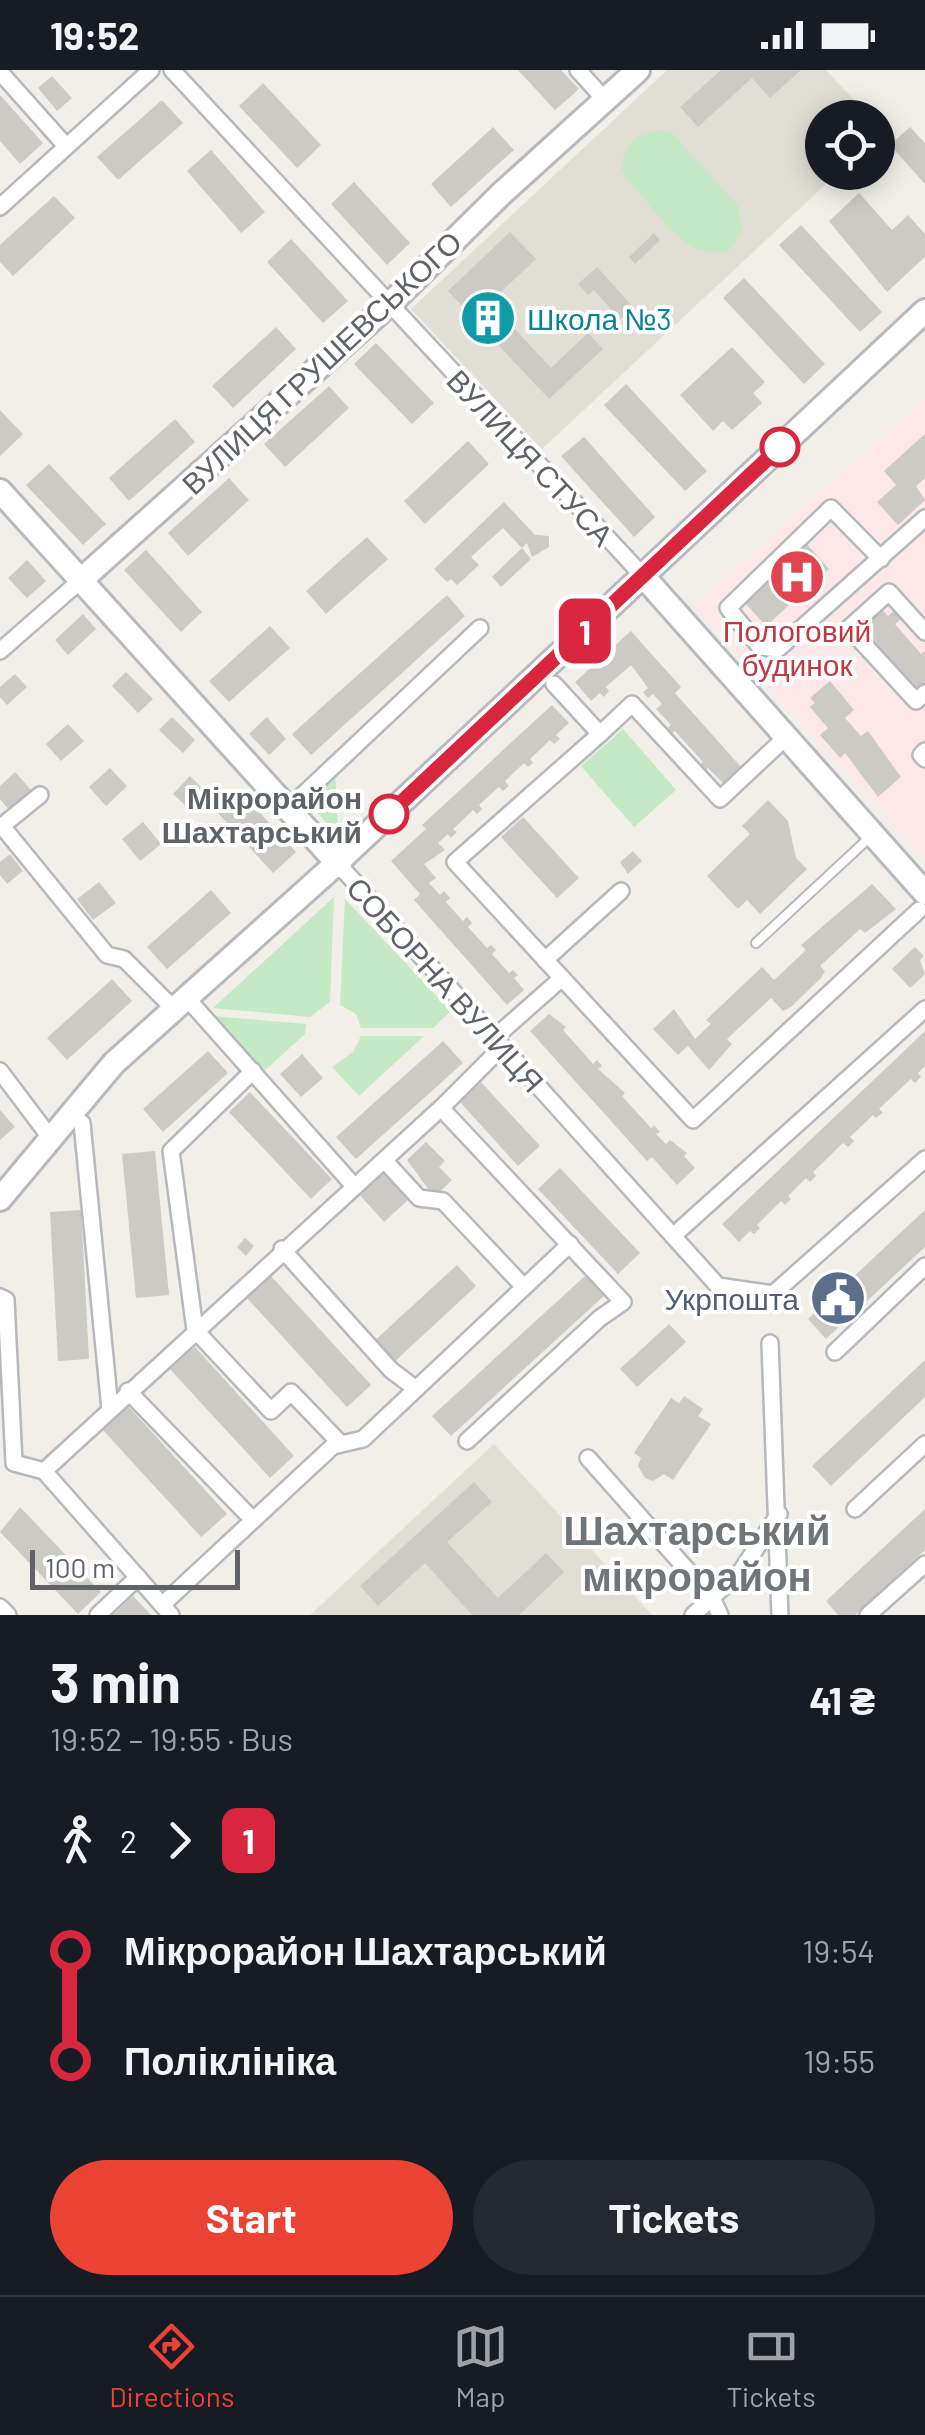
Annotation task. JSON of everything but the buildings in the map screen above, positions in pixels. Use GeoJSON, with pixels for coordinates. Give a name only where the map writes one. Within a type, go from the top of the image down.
{"type":"FeatureCollection","features":[{"type":"Feature","properties":{"kind":"street"},"geometry":{"type":"LineString","coordinates":[[0,207],[151,70]]}},
{"type":"Feature","properties":{"kind":"street","name":"ВУЛИЦЯ СТУСА"},"geometry":{"type":"LineString","coordinates":[[172,70],[643,576],[872,835],[922,901]]}},
{"type":"Feature","properties":{"kind":"street"},"geometry":{"type":"LineString","coordinates":[[578,70],[605,100]]}},
{"type":"Feature","properties":{"kind":"street","name":"ВУЛИЦЯ ГРУШЕВСЬКОГО"},"geometry":{"type":"LineString","coordinates":[[0,651],[389,304],[638,70]]}},
{"type":"Feature","properties":{"kind":"street"},"geometry":{"type":"LineString","coordinates":[[0,72],[66,146]]}},
{"type":"Feature","properties":{"kind":"street"},"geometry":{"type":"LineString","coordinates":[[0,1199],[114,1063],[339,864],[925,311]]}},
{"type":"Feature","properties":{"kind":"street","name":"СОБОРНА ВУЛИЦЯ"},"geometry":{"type":"LineString","coordinates":[[0,491],[290,807],[718,1286],[736,1292],[772,1294],[925,1158]]}},
{"type":"Feature","properties":{"kind":"street"},"geometry":{"type":"LineString","coordinates":[[881,559],[831,508],[728,608],[760,647],[768,652],[778,649],[881,559],[925,518]]}},
{"type":"Feature","properties":{"kind":"street"},"geometry":{"type":"LineString","coordinates":[[925,632],[889,592],[850,628],[916,701],[925,693]]}},
{"type":"Feature","properties":{"kind":"street"},"geometry":{"type":"LineString","coordinates":[[290,807],[480,628]]}},
{"type":"Feature","properties":{"kind":"street"},"geometry":{"type":"LineString","coordinates":[[554,684],[600,734]]}},
{"type":"Feature","properties":{"kind":"street"},"geometry":{"type":"LineString","coordinates":[[784,740],[720,799],[632,704],[455,862],[693,1120],[922,901]]}},
{"type":"Feature","properties":{"kind":"street"},"geometry":{"type":"LineString","coordinates":[[925,751],[921,755],[925,759]]}},
{"type":"Feature","properties":{"kind":"street"},"geometry":{"type":"LineString","coordinates":[[40,794],[2,826],[107,955],[124,960],[179,1002],[252,1071],[354,1186]]}},
{"type":"Feature","properties":{"kind":"street"},"geometry":{"type":"LineString","coordinates":[[545,960],[621,891]]}},
{"type":"Feature","properties":{"kind":"street"},"geometry":{"type":"LineString","coordinates":[[44,1471],[282,1249],[441,1108],[562,978]]}},
{"type":"Feature","properties":{"kind":"street"},"geometry":{"type":"LineString","coordinates":[[673,1236],[925,1009]]}},
{"type":"Feature","properties":{"kind":"street"},"geometry":{"type":"LineString","coordinates":[[0,1071],[49,1136]]}},
{"type":"Feature","properties":{"kind":"street"},"geometry":{"type":"LineString","coordinates":[[252,1071],[171,1151],[195,1330],[272,1411],[292,1392],[340,1444]]}},
{"type":"Feature","properties":{"kind":"street"},"geometry":{"type":"LineString","coordinates":[[441,1108],[624,1302],[600,1318],[467,1441]]}},
{"type":"Feature","properties":{"kind":"street"},"geometry":{"type":"LineString","coordinates":[[82,1124],[110,1408]]}},
{"type":"Feature","properties":{"kind":"street"},"geometry":{"type":"LineString","coordinates":[[384,1160],[419,1198],[442,1201],[524,1286]]}},
{"type":"Feature","properties":{"kind":"street"},"geometry":{"type":"LineString","coordinates":[[0,1297],[6,1300],[14,1463],[44,1471],[167,1610],[253,1520],[333,1446],[362,1439],[570,1244]]}},
{"type":"Feature","properties":{"kind":"street"},"geometry":{"type":"LineString","coordinates":[[282,1249],[391,1370],[416,1389]]}},
{"type":"Feature","properties":{"kind":"street"},"geometry":{"type":"LineString","coordinates":[[835,1352],[925,1266]]}},
{"type":"Feature","properties":{"kind":"street"},"geometry":{"type":"LineString","coordinates":[[770,1343],[780,1514],[780,1615]]}},
{"type":"Feature","properties":{"kind":"street"},"geometry":{"type":"LineString","coordinates":[[128,1391],[253,1520]]}},
{"type":"Feature","properties":{"kind":"street"},"geometry":{"type":"LineString","coordinates":[[855,1509],[925,1444]]}},
{"type":"Feature","properties":{"kind":"street"},"geometry":{"type":"LineString","coordinates":[[588,1458],[712,1598],[720,1615]]}},
{"type":"Feature","properties":{"kind":"street"},"geometry":{"type":"LineString","coordinates":[[693,1615],[741,1571],[780,1514]]}},
{"type":"Feature","properties":{"kind":"street"},"geometry":{"type":"LineString","coordinates":[[868,1615],[925,1564]]}},
{"type":"Feature","properties":{"kind":"street"},"geometry":{"type":"LineString","coordinates":[[98,1615],[138,1577]]}},
{"type":"Feature","properties":{"kind":"street"},"geometry":{"type":"LineString","coordinates":[[0,1606],[8,1615]]}},
{"type":"Feature","properties":{"kind":"lane"},"geometry":{"type":"LineString","coordinates":[[756,943],[872,835]]}},
{"type":"Feature","properties":{"kind":"shaded area"},"geometry":{"type":"Polygon","coordinates":[[[667,70],[826,70],[854,100],[805,100],[805,190],[820,190],[542,449],[411,309],[667,70]]]}},
{"type":"Feature","properties":{"kind":"shaded area"},"geometry":{"type":"Polygon","coordinates":[[[925,398],[925,858],[694,606],[925,398]]]}},
{"type":"Feature","properties":{"kind":"shaded area"},"geometry":{"type":"Polygon","coordinates":[[[494,1444],[652,1615],[310,1615],[494,1444]]]}},
{"type":"Feature","properties":{"kind":"green space"},"geometry":{"type":"Polygon","coordinates":[[[661,130],[673,134],[738,206],[742,230],[731,249],[715,253],[686,242],[626,177],[621,168],[629,146],[645,133],[661,130]]]}},
{"type":"Feature","properties":{"kind":"green space"},"geometry":{"type":"Polygon","coordinates":[[[623,729],[676,790],[634,827],[581,766],[623,729]]]}},
{"type":"Feature","properties":{"kind":"green space"},"geometry":{"type":"Polygon","coordinates":[[[335,768],[338,836],[303,797],[335,768]]]}},
{"type":"Feature","properties":{"kind":"green space"},"geometry":{"type":"Polygon","coordinates":[[[334,897],[330,1002],[310,1017],[213,1008],[334,897]]]}},
{"type":"Feature","properties":{"kind":"green space"},"geometry":{"type":"Polygon","coordinates":[[[345,899],[451,1011],[433,1028],[361,1028],[356,1014],[340,1005],[345,899]]]}},
{"type":"Feature","properties":{"kind":"green space"},"geometry":{"type":"Polygon","coordinates":[[[213,1016],[306,1024],[305,1034],[263,1072],[213,1016]]]}},
{"type":"Feature","properties":{"kind":"green space"},"geometry":{"type":"Polygon","coordinates":[[[361,1036],[424,1036],[359,1096],[332,1067],[353,1052],[361,1036]]]}},
{"type":"Feature","properties":{"kind":"bus line","name":"1"},"geometry":{"type":"LineString","coordinates":[[389,814],[780,447]]}},
{"type":"Feature","properties":{"kind":"place","name":"Школа №3"},"geometry":{"type":"Point","coordinates":[488,318]}},
{"type":"Feature","properties":{"kind":"place","name":"Пологовий будинок"},"geometry":{"type":"Point","coordinates":[797,577]}},
{"type":"Feature","properties":{"kind":"place","name":"Мікрорайон Шахтарський"},"geometry":{"type":"Point","coordinates":[389,814]}},
{"type":"Feature","properties":{"kind":"place","name":"Укрпошта"},"geometry":{"type":"Point","coordinates":[838,1298]}},
{"type":"Feature","properties":{"kind":"district","name":"Шахтарський мікрорайон"},"geometry":{"type":"Point","coordinates":[697,1552]}}]}
